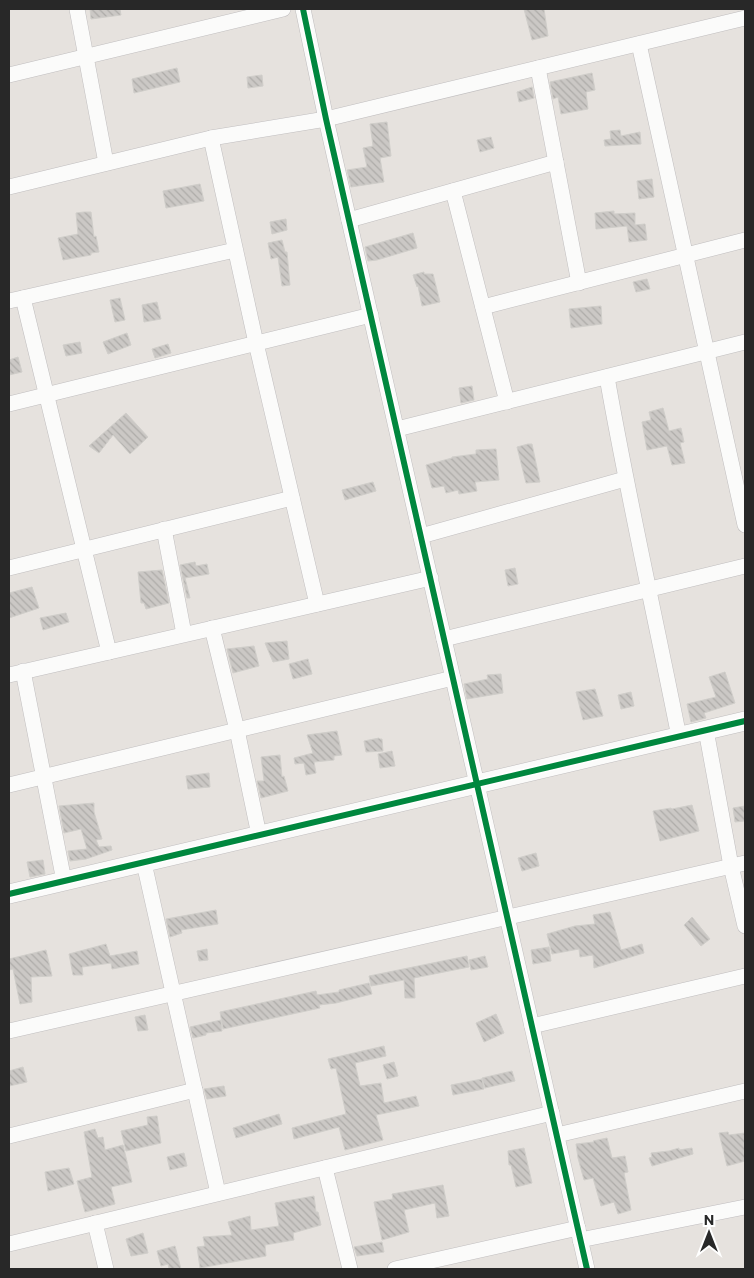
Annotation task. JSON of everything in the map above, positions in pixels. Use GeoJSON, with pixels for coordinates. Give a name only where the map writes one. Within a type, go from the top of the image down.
{"type":"FeatureCollection","features":[{"type":"Feature","properties":{"kind":"street"},"geometry":{"type":"LineString","coordinates":[[77,9],[106,163]]}},
{"type":"Feature","properties":{"kind":"street"},"geometry":{"type":"LineString","coordinates":[[9,75],[283,9]]}},
{"type":"Feature","properties":{"kind":"street"},"geometry":{"type":"LineString","coordinates":[[303,9],[326,119],[587,1269]]}},
{"type":"Feature","properties":{"kind":"street"},"geometry":{"type":"LineString","coordinates":[[9,187],[211,138],[326,119],[745,18]]}},
{"type":"Feature","properties":{"kind":"street"},"geometry":{"type":"LineString","coordinates":[[639,44],[745,524]]}},
{"type":"Feature","properties":{"kind":"street"},"geometry":{"type":"LineString","coordinates":[[538,68],[579,282]]}},
{"type":"Feature","properties":{"kind":"street"},"geometry":{"type":"LineString","coordinates":[[211,138],[256,343],[317,604]]}},
{"type":"Feature","properties":{"kind":"street"},"geometry":{"type":"LineString","coordinates":[[349,220],[556,162]]}},
{"type":"Feature","properties":{"kind":"street"},"geometry":{"type":"LineString","coordinates":[[453,191],[507,402]]}},
{"type":"Feature","properties":{"kind":"street"},"geometry":{"type":"LineString","coordinates":[[483,307],[745,240]]}},
{"type":"Feature","properties":{"kind":"street"},"geometry":{"type":"LineString","coordinates":[[109,652],[47,394],[16,299],[235,250]]}},
{"type":"Feature","properties":{"kind":"street"},"geometry":{"type":"LineString","coordinates":[[9,404],[371,315]]}},
{"type":"Feature","properties":{"kind":"street"},"geometry":{"type":"LineString","coordinates":[[397,429],[745,342]]}},
{"type":"Feature","properties":{"kind":"street"},"geometry":{"type":"LineString","coordinates":[[606,376],[625,479],[680,736]]}},
{"type":"Feature","properties":{"kind":"street"},"geometry":{"type":"LineString","coordinates":[[421,536],[625,479]]}},
{"type":"Feature","properties":{"kind":"street"},"geometry":{"type":"LineString","coordinates":[[9,568],[292,498]]}},
{"type":"Feature","properties":{"kind":"street"},"geometry":{"type":"LineString","coordinates":[[164,529],[184,634]]}},
{"type":"Feature","properties":{"kind":"street"},"geometry":{"type":"LineString","coordinates":[[444,639],[745,566]]}},
{"type":"Feature","properties":{"kind":"street"},"geometry":{"type":"LineString","coordinates":[[64,881],[44,776],[16,673],[431,578]]}},
{"type":"Feature","properties":{"kind":"street"},"geometry":{"type":"LineString","coordinates":[[212,628],[237,730],[259,835]]}},
{"type":"Feature","properties":{"kind":"street"},"geometry":{"type":"LineString","coordinates":[[9,785],[453,678]]}},
{"type":"Feature","properties":{"kind":"street"},"geometry":{"type":"LineString","coordinates":[[9,894],[745,721]]}},
{"type":"Feature","properties":{"kind":"street"},"geometry":{"type":"LineString","coordinates":[[706,730],[738,865],[745,926]]}},
{"type":"Feature","properties":{"kind":"street"},"geometry":{"type":"LineString","coordinates":[[144,863],[218,1193]]}},
{"type":"Feature","properties":{"kind":"street"},"geometry":{"type":"LineString","coordinates":[[9,1031],[738,865]]}},
{"type":"Feature","properties":{"kind":"street"},"geometry":{"type":"LineString","coordinates":[[532,1026],[745,976]]}},
{"type":"Feature","properties":{"kind":"street"},"geometry":{"type":"LineString","coordinates":[[9,1136],[195,1090]]}},
{"type":"Feature","properties":{"kind":"street"},"geometry":{"type":"LineString","coordinates":[[557,1135],[745,1091]]}},
{"type":"Feature","properties":{"kind":"street"},"geometry":{"type":"LineString","coordinates":[[9,1244],[552,1113]]}},
{"type":"Feature","properties":{"kind":"street"},"geometry":{"type":"LineString","coordinates":[[325,1168],[350,1269]]}},
{"type":"Feature","properties":{"kind":"street"},"geometry":{"type":"LineString","coordinates":[[395,1269],[579,1234],[745,1207]]}},
{"type":"Feature","properties":{"kind":"street"},"geometry":{"type":"LineString","coordinates":[[95,1223],[106,1269]]}},
{"type":"Feature","properties":{"kind":"building"},"geometry":{"type":"Polygon","coordinates":[[[90,9],[120,9],[121,15],[91,19],[90,9]]]}},
{"type":"Feature","properties":{"kind":"building"},"geometry":{"type":"Polygon","coordinates":[[[524,9],[544,9],[548,36],[532,40],[524,9]]]}},
{"type":"Feature","properties":{"kind":"building"},"geometry":{"type":"Polygon","coordinates":[[[177,68],[180,82],[134,93],[132,79],[177,68]]]}},
{"type":"Feature","properties":{"kind":"building"},"geometry":{"type":"Polygon","coordinates":[[[592,73],[595,90],[586,92],[588,109],[561,114],[558,97],[553,99],[550,82],[592,73]]]}},
{"type":"Feature","properties":{"kind":"building"},"geometry":{"type":"Polygon","coordinates":[[[262,75],[263,86],[248,88],[247,77],[262,75]]]}},
{"type":"Feature","properties":{"kind":"building"},"geometry":{"type":"Polygon","coordinates":[[[532,87],[534,98],[519,102],[517,92],[532,87]]]}},
{"type":"Feature","properties":{"kind":"building"},"geometry":{"type":"Polygon","coordinates":[[[387,122],[391,156],[380,158],[384,182],[351,187],[347,170],[367,167],[363,148],[373,146],[370,124],[387,122]]]}},
{"type":"Feature","properties":{"kind":"building"},"geometry":{"type":"Polygon","coordinates":[[[620,130],[621,136],[640,132],[641,144],[605,146],[604,140],[611,139],[610,131],[620,130]]]}},
{"type":"Feature","properties":{"kind":"building"},"geometry":{"type":"Polygon","coordinates":[[[491,137],[494,148],[480,152],[477,140],[491,137]]]}},
{"type":"Feature","properties":{"kind":"building"},"geometry":{"type":"Polygon","coordinates":[[[652,179],[654,197],[639,199],[637,181],[652,179]]]}},
{"type":"Feature","properties":{"kind":"building"},"geometry":{"type":"Polygon","coordinates":[[[200,184],[204,201],[166,208],[163,191],[200,184]]]}},
{"type":"Feature","properties":{"kind":"building"},"geometry":{"type":"Polygon","coordinates":[[[614,211],[614,214],[635,213],[635,225],[645,224],[647,240],[629,242],[627,226],[596,229],[595,213],[614,211]]]}},
{"type":"Feature","properties":{"kind":"building"},"geometry":{"type":"Polygon","coordinates":[[[91,212],[94,237],[96,236],[99,252],[63,260],[58,238],[78,234],[76,213],[91,212]]]}},
{"type":"Feature","properties":{"kind":"building"},"geometry":{"type":"Polygon","coordinates":[[[286,219],[287,230],[272,234],[270,222],[286,219]]]}},
{"type":"Feature","properties":{"kind":"building"},"geometry":{"type":"Polygon","coordinates":[[[413,233],[417,248],[368,261],[365,247],[413,233]]]}},
{"type":"Feature","properties":{"kind":"building"},"geometry":{"type":"Polygon","coordinates":[[[282,240],[285,252],[287,252],[290,285],[282,286],[278,257],[271,259],[268,243],[282,240]]]}},
{"type":"Feature","properties":{"kind":"building"},"geometry":{"type":"Polygon","coordinates":[[[424,272],[424,274],[433,274],[440,302],[422,306],[418,286],[413,275],[424,272]]]}},
{"type":"Feature","properties":{"kind":"building"},"geometry":{"type":"Polygon","coordinates":[[[647,279],[650,289],[636,292],[633,282],[647,279]]]}},
{"type":"Feature","properties":{"kind":"building"},"geometry":{"type":"Polygon","coordinates":[[[120,298],[125,320],[115,322],[110,300],[120,298]]]}},
{"type":"Feature","properties":{"kind":"building"},"geometry":{"type":"Polygon","coordinates":[[[157,302],[161,319],[144,322],[142,305],[157,302]]]}},
{"type":"Feature","properties":{"kind":"building"},"geometry":{"type":"Polygon","coordinates":[[[601,306],[602,324],[571,328],[569,309],[601,306]]]}},
{"type":"Feature","properties":{"kind":"building"},"geometry":{"type":"Polygon","coordinates":[[[127,333],[131,345],[108,354],[103,342],[127,333]]]}},
{"type":"Feature","properties":{"kind":"building"},"geometry":{"type":"Polygon","coordinates":[[[80,342],[82,353],[66,356],[63,345],[80,342]]]}},
{"type":"Feature","properties":{"kind":"building"},"geometry":{"type":"Polygon","coordinates":[[[168,344],[171,353],[155,358],[152,349],[168,344]]]}},
{"type":"Feature","properties":{"kind":"building"},"geometry":{"type":"Polygon","coordinates":[[[18,357],[22,372],[9,375],[9,360],[18,357]]]}},
{"type":"Feature","properties":{"kind":"building"},"geometry":{"type":"Polygon","coordinates":[[[472,386],[474,400],[461,403],[459,388],[472,386]]]}},
{"type":"Feature","properties":{"kind":"building"},"geometry":{"type":"Polygon","coordinates":[[[663,408],[669,431],[681,428],[684,442],[680,443],[685,463],[672,465],[667,446],[647,450],[642,422],[651,420],[649,412],[663,408]]]}},
{"type":"Feature","properties":{"kind":"building"},"geometry":{"type":"Polygon","coordinates":[[[126,413],[148,437],[130,454],[113,435],[99,453],[89,446],[126,413]]]}},
{"type":"Feature","properties":{"kind":"building"},"geometry":{"type":"Polygon","coordinates":[[[532,444],[540,482],[526,483],[517,447],[532,444]]]}},
{"type":"Feature","properties":{"kind":"building"},"geometry":{"type":"Polygon","coordinates":[[[496,449],[499,480],[475,482],[477,491],[459,494],[458,490],[446,493],[444,486],[432,488],[426,465],[452,457],[476,454],[476,450],[496,449]]]}},
{"type":"Feature","properties":{"kind":"building"},"geometry":{"type":"Polygon","coordinates":[[[373,482],[376,491],[345,500],[342,490],[373,482]]]}},
{"type":"Feature","properties":{"kind":"building"},"geometry":{"type":"Polygon","coordinates":[[[195,562],[196,566],[207,564],[209,574],[185,578],[190,598],[187,598],[180,565],[195,562]]]}},
{"type":"Feature","properties":{"kind":"building"},"geometry":{"type":"Polygon","coordinates":[[[515,568],[518,584],[508,586],[505,570],[515,568]]]}},
{"type":"Feature","properties":{"kind":"building"},"geometry":{"type":"Polygon","coordinates":[[[162,570],[169,603],[146,609],[144,603],[141,603],[138,572],[162,570]]]}},
{"type":"Feature","properties":{"kind":"building"},"geometry":{"type":"Polygon","coordinates":[[[32,587],[39,608],[9,618],[9,593],[32,587]]]}},
{"type":"Feature","properties":{"kind":"building"},"geometry":{"type":"Polygon","coordinates":[[[66,613],[69,622],[43,630],[40,618],[66,613]]]}},
{"type":"Feature","properties":{"kind":"building"},"geometry":{"type":"Polygon","coordinates":[[[287,641],[289,659],[273,662],[265,643],[287,641]]]}},
{"type":"Feature","properties":{"kind":"building"},"geometry":{"type":"Polygon","coordinates":[[[254,646],[259,666],[233,673],[227,649],[254,646]]]}},
{"type":"Feature","properties":{"kind":"building"},"geometry":{"type":"Polygon","coordinates":[[[308,659],[312,674],[293,679],[289,664],[308,659]]]}},
{"type":"Feature","properties":{"kind":"building"},"geometry":{"type":"Polygon","coordinates":[[[725,672],[735,703],[704,713],[706,718],[691,722],[687,704],[716,697],[709,677],[725,672]]]}},
{"type":"Feature","properties":{"kind":"building"},"geometry":{"type":"Polygon","coordinates":[[[501,674],[503,693],[467,699],[464,684],[488,679],[487,675],[501,674]]]}},
{"type":"Feature","properties":{"kind":"building"},"geometry":{"type":"Polygon","coordinates":[[[595,689],[603,716],[583,720],[576,692],[595,689]]]}},
{"type":"Feature","properties":{"kind":"building"},"geometry":{"type":"Polygon","coordinates":[[[631,692],[634,706],[621,709],[618,695],[631,692]]]}},
{"type":"Feature","properties":{"kind":"building"},"geometry":{"type":"Polygon","coordinates":[[[337,731],[342,755],[334,756],[334,760],[314,762],[316,773],[306,775],[304,763],[295,764],[294,758],[313,753],[307,735],[337,731]]]}},
{"type":"Feature","properties":{"kind":"building"},"geometry":{"type":"Polygon","coordinates":[[[382,739],[383,751],[366,752],[364,741],[382,739]]]}},
{"type":"Feature","properties":{"kind":"building"},"geometry":{"type":"Polygon","coordinates":[[[392,751],[395,766],[380,768],[378,754],[392,751]]]}},
{"type":"Feature","properties":{"kind":"building"},"geometry":{"type":"Polygon","coordinates":[[[280,755],[282,777],[284,776],[288,791],[261,798],[257,781],[264,781],[261,757],[280,755]]]}},
{"type":"Feature","properties":{"kind":"building"},"geometry":{"type":"Polygon","coordinates":[[[209,773],[210,787],[188,789],[186,776],[209,773]]]}},
{"type":"Feature","properties":{"kind":"building"},"geometry":{"type":"Polygon","coordinates":[[[94,803],[94,812],[102,839],[96,840],[99,847],[111,846],[112,850],[86,859],[70,861],[68,851],[87,849],[81,829],[64,833],[59,806],[94,803]]]}},
{"type":"Feature","properties":{"kind":"building"},"geometry":{"type":"Polygon","coordinates":[[[692,805],[699,831],[660,841],[653,811],[692,805]]]}},
{"type":"Feature","properties":{"kind":"building"},"geometry":{"type":"Polygon","coordinates":[[[745,806],[745,821],[735,822],[733,808],[745,806]]]}},
{"type":"Feature","properties":{"kind":"building"},"geometry":{"type":"Polygon","coordinates":[[[536,853],[539,866],[522,871],[518,858],[536,853]]]}},
{"type":"Feature","properties":{"kind":"building"},"geometry":{"type":"Polygon","coordinates":[[[43,860],[45,874],[30,877],[27,862],[43,860]]]}},
{"type":"Feature","properties":{"kind":"building"},"geometry":{"type":"Polygon","coordinates":[[[216,910],[218,924],[181,930],[182,933],[170,937],[166,919],[216,910]]]}},
{"type":"Feature","properties":{"kind":"building"},"geometry":{"type":"Polygon","coordinates":[[[610,912],[621,950],[642,944],[644,953],[594,968],[593,955],[580,957],[579,949],[552,954],[547,934],[575,926],[595,924],[593,915],[610,912]]]}},
{"type":"Feature","properties":{"kind":"building"},"geometry":{"type":"Polygon","coordinates":[[[692,917],[710,939],[701,946],[684,925],[692,917]]]}},
{"type":"Feature","properties":{"kind":"building"},"geometry":{"type":"Polygon","coordinates":[[[106,944],[110,956],[137,951],[139,964],[112,969],[111,963],[82,967],[83,975],[73,975],[69,954],[106,944]]]}},
{"type":"Feature","properties":{"kind":"building"},"geometry":{"type":"Polygon","coordinates":[[[549,947],[551,961],[533,964],[531,950],[549,947]]]}},
{"type":"Feature","properties":{"kind":"building"},"geometry":{"type":"Polygon","coordinates":[[[207,949],[208,960],[199,961],[197,951],[207,949]]]}},
{"type":"Feature","properties":{"kind":"building"},"geometry":{"type":"Polygon","coordinates":[[[46,950],[52,976],[31,977],[32,1002],[20,1004],[13,969],[9,970],[9,959],[46,950]]]}},
{"type":"Feature","properties":{"kind":"building"},"geometry":{"type":"Polygon","coordinates":[[[467,956],[469,967],[414,978],[415,998],[405,998],[404,980],[371,986],[369,976],[467,956]]]}},
{"type":"Feature","properties":{"kind":"building"},"geometry":{"type":"Polygon","coordinates":[[[485,956],[488,967],[471,970],[469,960],[485,956]]]}},
{"type":"Feature","properties":{"kind":"building"},"geometry":{"type":"Polygon","coordinates":[[[369,983],[372,994],[319,1005],[320,1008],[223,1029],[220,1012],[316,991],[317,995],[339,992],[339,990],[369,983]]]}},
{"type":"Feature","properties":{"kind":"building"},"geometry":{"type":"Polygon","coordinates":[[[496,1014],[504,1033],[484,1042],[476,1023],[496,1014]]]}},
{"type":"Feature","properties":{"kind":"building"},"geometry":{"type":"Polygon","coordinates":[[[145,1015],[148,1030],[138,1031],[135,1017],[145,1015]]]}},
{"type":"Feature","properties":{"kind":"building"},"geometry":{"type":"Polygon","coordinates":[[[221,1020],[222,1031],[206,1033],[206,1035],[193,1038],[190,1027],[221,1020]]]}},
{"type":"Feature","properties":{"kind":"building"},"geometry":{"type":"Polygon","coordinates":[[[384,1046],[386,1056],[355,1063],[360,1086],[381,1083],[384,1103],[416,1096],[419,1106],[376,1115],[383,1140],[345,1150],[339,1127],[294,1139],[292,1128],[346,1114],[336,1068],[331,1069],[328,1059],[384,1046]]]}},
{"type":"Feature","properties":{"kind":"building"},"geometry":{"type":"Polygon","coordinates":[[[394,1062],[398,1076],[387,1079],[383,1065],[394,1062]]]}},
{"type":"Feature","properties":{"kind":"building"},"geometry":{"type":"Polygon","coordinates":[[[23,1067],[27,1082],[9,1086],[9,1071],[23,1067]]]}},
{"type":"Feature","properties":{"kind":"building"},"geometry":{"type":"Polygon","coordinates":[[[512,1071],[515,1081],[485,1088],[482,1078],[512,1071]]]}},
{"type":"Feature","properties":{"kind":"building"},"geometry":{"type":"Polygon","coordinates":[[[482,1079],[484,1089],[453,1095],[451,1085],[482,1079]]]}},
{"type":"Feature","properties":{"kind":"building"},"geometry":{"type":"Polygon","coordinates":[[[224,1086],[226,1096],[207,1099],[204,1089],[224,1086]]]}},
{"type":"Feature","properties":{"kind":"building"},"geometry":{"type":"Polygon","coordinates":[[[279,1114],[282,1124],[236,1138],[233,1128],[279,1114]]]}},
{"type":"Feature","properties":{"kind":"building"},"geometry":{"type":"Polygon","coordinates":[[[157,1116],[161,1143],[126,1151],[121,1131],[148,1125],[147,1117],[157,1116]]]}},
{"type":"Feature","properties":{"kind":"building"},"geometry":{"type":"Polygon","coordinates":[[[95,1129],[98,1138],[103,1137],[105,1150],[123,1145],[132,1182],[111,1187],[115,1204],[85,1212],[77,1181],[92,1177],[84,1132],[95,1129]]]}},
{"type":"Feature","properties":{"kind":"building"},"geometry":{"type":"Polygon","coordinates":[[[728,1132],[729,1135],[745,1133],[745,1161],[727,1166],[719,1133],[728,1132]]]}},
{"type":"Feature","properties":{"kind":"building"},"geometry":{"type":"Polygon","coordinates":[[[607,1138],[612,1158],[625,1156],[628,1172],[624,1173],[631,1210],[618,1214],[614,1202],[601,1206],[593,1178],[584,1180],[578,1158],[576,1144],[607,1138]]]}},
{"type":"Feature","properties":{"kind":"building"},"geometry":{"type":"Polygon","coordinates":[[[524,1148],[532,1183],[516,1187],[511,1165],[509,1165],[508,1151],[524,1148]]]}},
{"type":"Feature","properties":{"kind":"building"},"geometry":{"type":"Polygon","coordinates":[[[679,1148],[679,1150],[692,1148],[693,1154],[652,1166],[649,1158],[652,1157],[651,1153],[679,1148]]]}},
{"type":"Feature","properties":{"kind":"building"},"geometry":{"type":"Polygon","coordinates":[[[184,1153],[187,1166],[170,1170],[167,1157],[184,1153]]]}},
{"type":"Feature","properties":{"kind":"building"},"geometry":{"type":"Polygon","coordinates":[[[69,1168],[74,1184],[48,1191],[45,1172],[69,1168]]]}},
{"type":"Feature","properties":{"kind":"building"},"geometry":{"type":"Polygon","coordinates":[[[443,1185],[449,1216],[437,1218],[435,1203],[404,1210],[409,1232],[382,1240],[374,1202],[393,1199],[392,1194],[443,1185]]]}},
{"type":"Feature","properties":{"kind":"building"},"geometry":{"type":"Polygon","coordinates":[[[314,1196],[316,1212],[318,1212],[321,1225],[293,1233],[294,1240],[265,1245],[266,1256],[200,1268],[197,1247],[205,1246],[203,1237],[232,1235],[228,1222],[250,1216],[251,1230],[279,1226],[275,1203],[314,1196]]]}},
{"type":"Feature","properties":{"kind":"building"},"geometry":{"type":"Polygon","coordinates":[[[143,1233],[148,1253],[131,1256],[126,1239],[143,1233]]]}},
{"type":"Feature","properties":{"kind":"building"},"geometry":{"type":"Polygon","coordinates":[[[382,1242],[384,1252],[357,1256],[354,1247],[382,1242]]]}},
{"type":"Feature","properties":{"kind":"building"},"geometry":{"type":"Polygon","coordinates":[[[175,1246],[181,1269],[169,1269],[168,1264],[161,1266],[157,1251],[175,1246]]]}},
{"type":"Feature","properties":{"kind":"cycle path"},"geometry":{"type":"LineString","coordinates":[[303,9],[326,119],[587,1269]]}},
{"type":"Feature","properties":{"kind":"cycle path"},"geometry":{"type":"LineString","coordinates":[[9,894],[745,721]]}}]}
